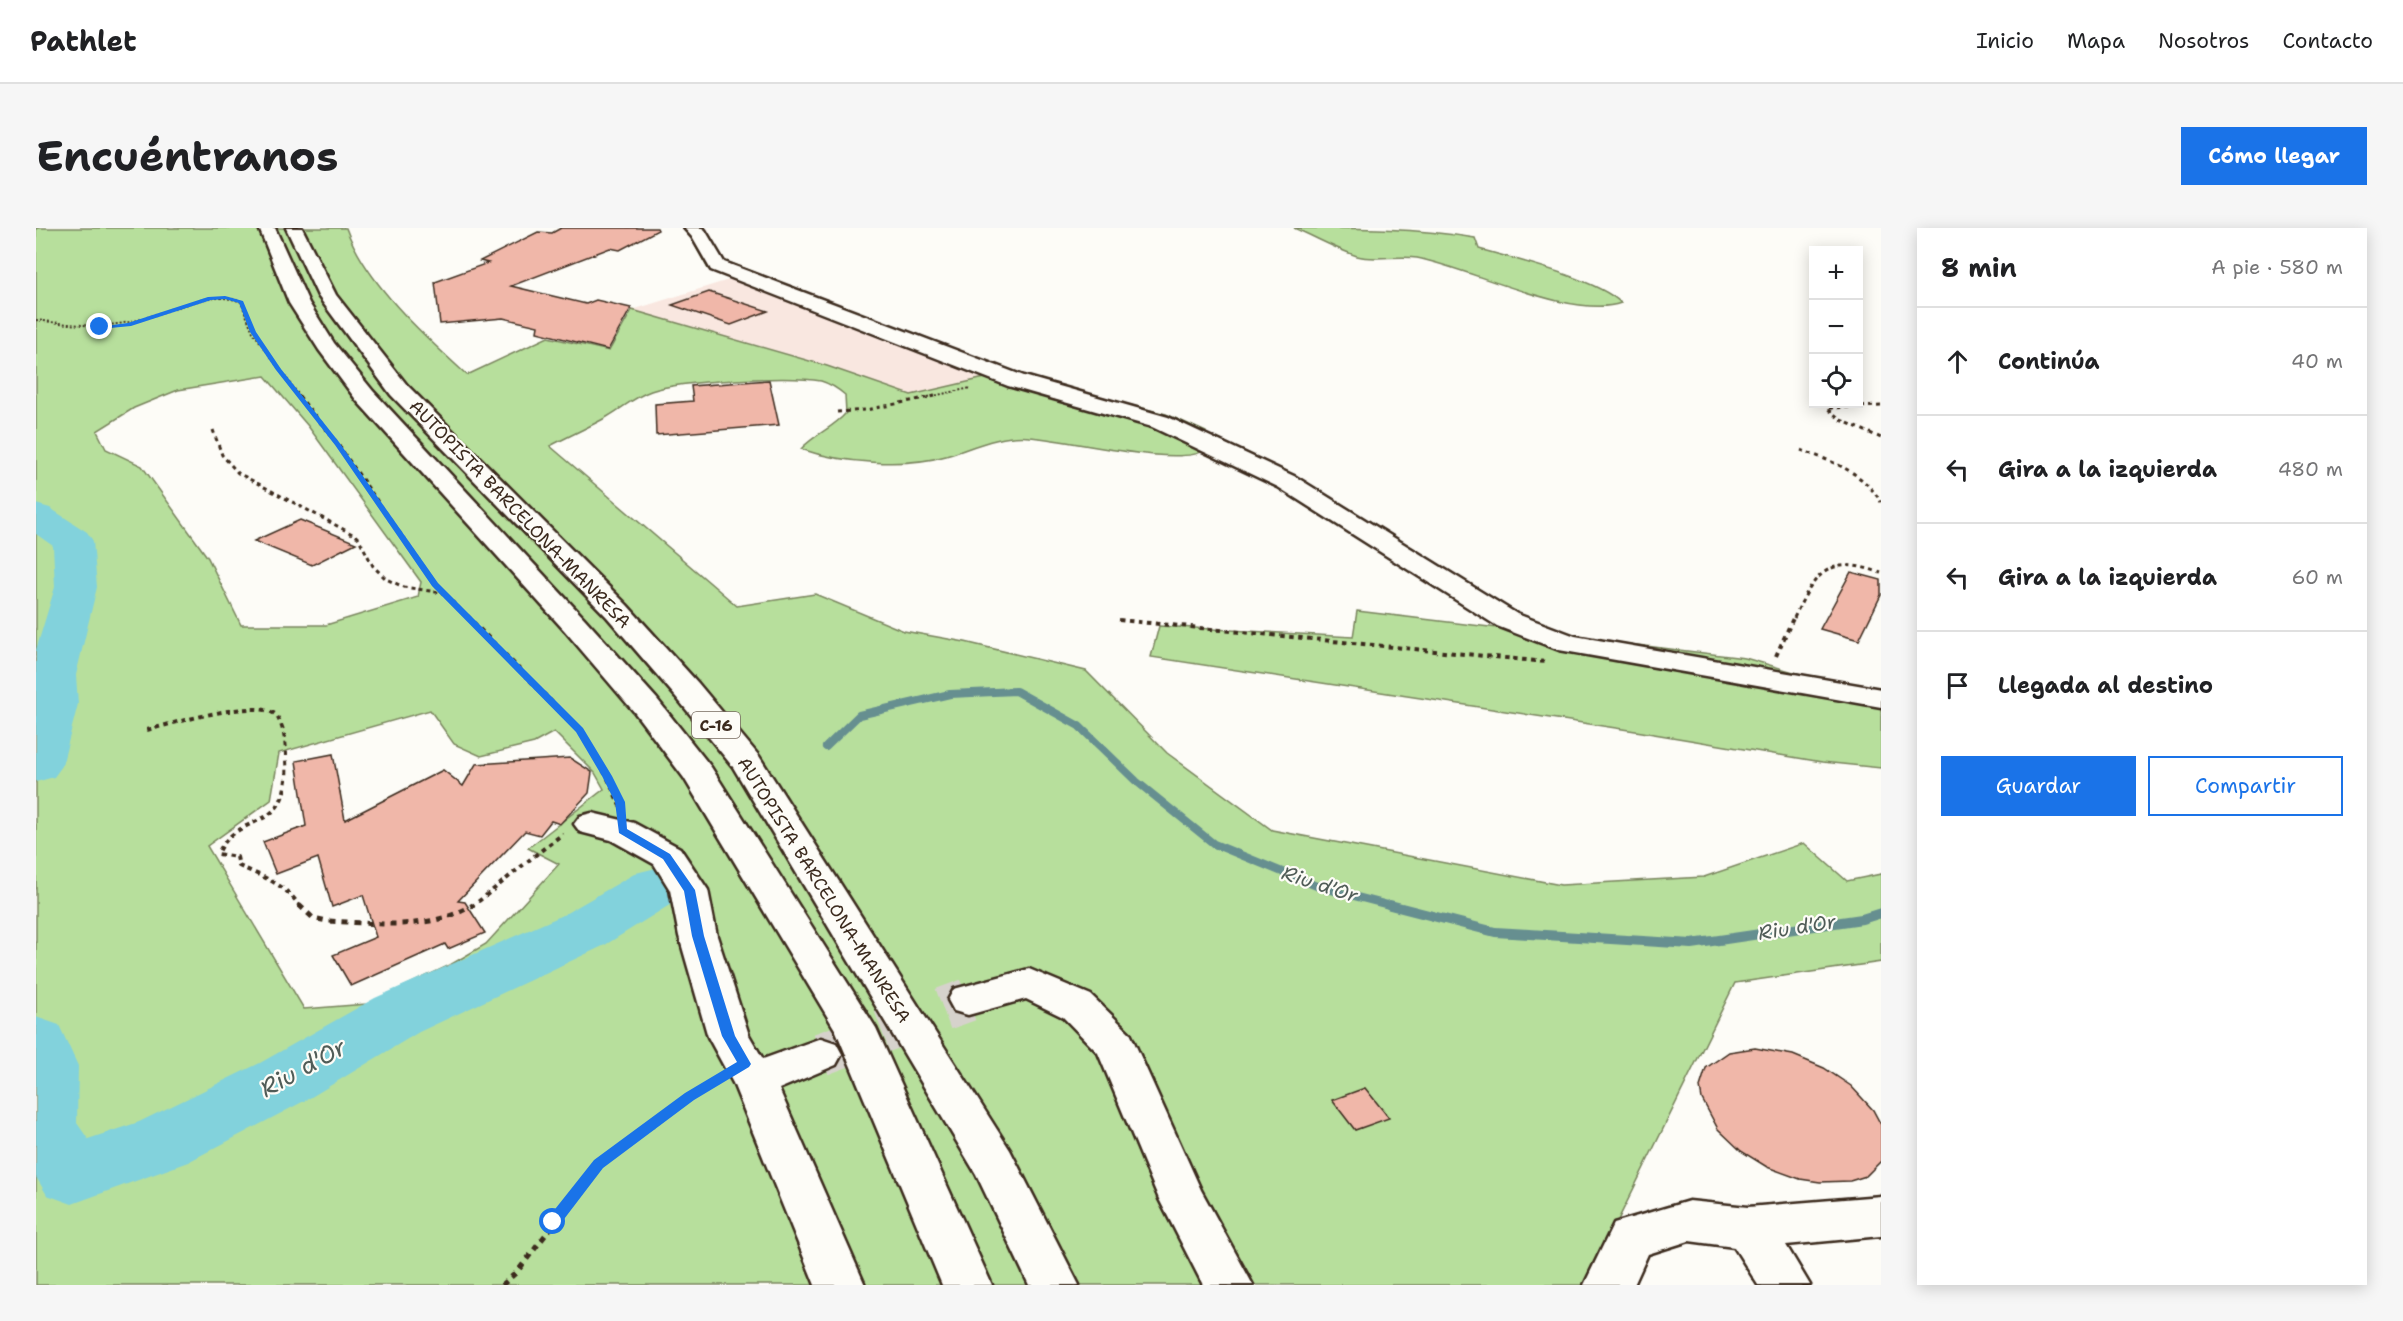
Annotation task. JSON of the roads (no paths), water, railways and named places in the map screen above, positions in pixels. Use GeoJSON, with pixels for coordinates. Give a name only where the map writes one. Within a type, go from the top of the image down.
{"type":"FeatureCollection","features":[{"type":"Feature","properties":{"kind":"main road","name":"AUTOPISTA BARCELONA-MANRESA"},"geometry":{"type":"LineString","coordinates":[[267,228],[298,303],[326,346],[365,396],[582,633],[646,706],[699,774],[855,1028],[967,1285]]}},
{"type":"Feature","properties":{"kind":"main road","name":"AUTOPISTA BARCELONA-MANRESA"},"geometry":{"type":"LineString","coordinates":[[294,228],[327,296],[399,390],[616,611],[687,690],[747,763],[994,1162],[1054,1285]]}},
{"type":"Feature","properties":{"kind":"main road"},"geometry":{"type":"LineString","coordinates":[[692,228],[699,234],[717,266],[1016,381],[1160,422],[1287,482],[1507,620],[1569,644],[1881,698]]}},
{"type":"Feature","properties":{"kind":"main road"},"geometry":{"type":"LineString","coordinates":[[607,827],[667,856],[689,890],[698,936],[729,1036],[749,1072],[840,1285]]}},
{"type":"Feature","properties":{"kind":"main road"},"geometry":{"type":"LineString","coordinates":[[968,1000],[1029,984],[1077,1006],[1115,1044],[1182,1199],[1227,1285]]}},
{"type":"Feature","properties":{"kind":"main road"},"geometry":{"type":"LineString","coordinates":[[749,1072],[822,1054]]}},
{"type":"Feature","properties":{"kind":"main road"},"geometry":{"type":"LineString","coordinates":[[1609,1285],[1631,1238],[1689,1221],[1748,1228],[1881,1216]]}},
{"type":"Feature","properties":{"kind":"main road"},"geometry":{"type":"LineString","coordinates":[[1748,1228],[1785,1285]]}},
{"type":"Feature","properties":{"kind":"waterway","name":"Riu d'Or"},"geometry":{"type":"LineString","coordinates":[[36,516],[73,541],[76,587],[52,675],[54,704],[36,766]]}},
{"type":"Feature","properties":{"kind":"waterway","name":"Riu d'Or"},"geometry":{"type":"LineString","coordinates":[[826,747],[859,715],[950,694],[1016,691],[1079,726],[1136,781],[1214,844],[1319,887],[1396,907]]}},
{"type":"Feature","properties":{"kind":"waterway","name":"Riu d'Or"},"geometry":{"type":"LineString","coordinates":[[36,1042],[45,1066],[43,1128],[72,1174],[163,1142],[284,1081],[397,1015],[584,930],[656,887]]}},
{"type":"Feature","properties":{"kind":"waterway","name":"Riu d'Or"},"geometry":{"type":"LineString","coordinates":[[1390,905],[1495,932],[1692,944],[1862,919],[1881,913]]}},
{"type":"Feature","properties":{"kind":"tunnel"},"geometry":{"type":"LineString","coordinates":[[821,1054],[968,1000]]}}]}
